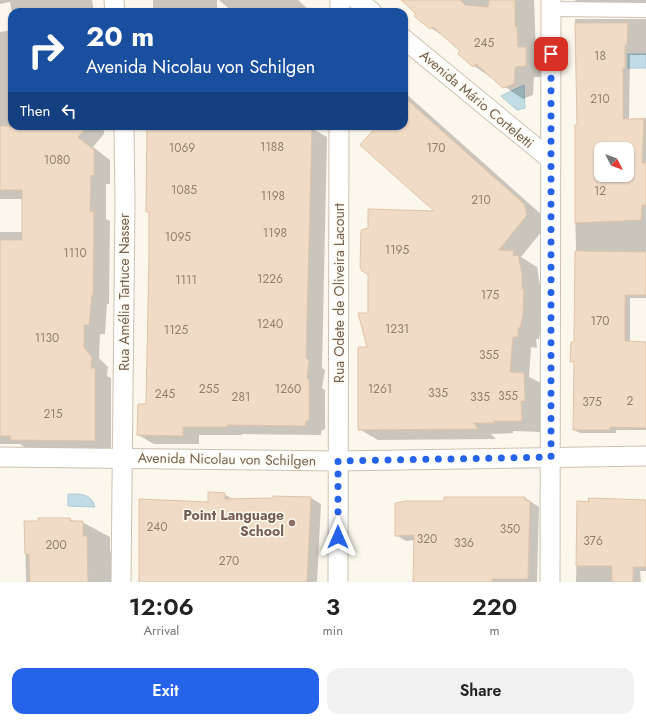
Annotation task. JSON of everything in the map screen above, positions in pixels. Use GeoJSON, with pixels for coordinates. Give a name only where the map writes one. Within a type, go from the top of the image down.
{"type":"FeatureCollection","features":[{"type":"Feature","properties":{"kind":"street"},"geometry":{"type":"LineString","coordinates":[[357,0],[367,8]]}},
{"type":"Feature","properties":{"kind":"street"},"geometry":{"type":"LineString","coordinates":[[550,582],[551,5],[646,10]]}},
{"type":"Feature","properties":{"kind":"street","name":"Avenida Mário Corteletti"},"geometry":{"type":"LineString","coordinates":[[408,42],[550,159]]}},
{"type":"Feature","properties":{"kind":"street","name":"Rua Amélia Tartuce Nasser"},"geometry":{"type":"LineString","coordinates":[[121,582],[125,203],[124,130]]}},
{"type":"Feature","properties":{"kind":"street","name":"Rua Odete de Oliveira Lacourt"},"geometry":{"type":"LineString","coordinates":[[338,582],[339,130]]}},
{"type":"Feature","properties":{"kind":"street","name":"Avenida Nicolau von Schilgen"},"geometry":{"type":"LineString","coordinates":[[0,457],[338,461],[646,456]]}},
{"type":"Feature","properties":{"kind":"water"},"geometry":{"type":"Polygon","coordinates":[[[628,54],[646,54],[646,68],[628,68],[628,54]]]}},
{"type":"Feature","properties":{"kind":"water"},"geometry":{"type":"Polygon","coordinates":[[[524,85],[525,108],[517,110],[501,96],[524,85]]]}},
{"type":"Feature","properties":{"kind":"water"},"geometry":{"type":"Polygon","coordinates":[[[68,494],[84,495],[91,499],[95,507],[68,506],[68,494]]]}},
{"type":"Feature","properties":{"kind":"building"},"geometry":{"type":"Polygon","coordinates":[[[401,0],[460,0],[465,5],[488,7],[489,0],[515,0],[515,27],[517,26],[518,47],[526,47],[526,66],[515,67],[514,84],[503,88],[476,64],[473,67],[458,54],[460,51],[433,27],[430,29],[414,16],[416,14],[401,0]]]}},
{"type":"Feature","properties":{"kind":"building"},"geometry":{"type":"Polygon","coordinates":[[[575,23],[628,23],[627,45],[625,45],[625,68],[623,68],[623,119],[644,119],[642,163],[646,163],[646,205],[642,205],[641,220],[575,223],[575,125],[577,125],[575,23]]]}},
{"type":"Feature","properties":{"kind":"building"},"geometry":{"type":"Polygon","coordinates":[[[408,101],[524,204],[527,215],[499,250],[514,251],[513,256],[518,255],[522,274],[522,289],[524,288],[523,315],[520,328],[518,328],[518,337],[513,337],[510,372],[524,373],[525,401],[521,401],[522,421],[474,423],[478,429],[358,430],[358,347],[367,347],[358,313],[368,313],[368,274],[362,271],[360,267],[361,230],[368,228],[368,209],[434,211],[360,145],[373,130],[408,130],[408,101]]]}},
{"type":"Feature","properties":{"kind":"building"},"geometry":{"type":"Polygon","coordinates":[[[0,126],[8,126],[8,130],[84,130],[78,137],[94,150],[94,176],[91,175],[90,212],[94,211],[93,295],[89,325],[84,325],[84,348],[92,357],[91,368],[95,368],[95,441],[10,440],[11,436],[0,436],[0,240],[22,240],[22,190],[0,190],[0,126]]]}},
{"type":"Feature","properties":{"kind":"building"},"geometry":{"type":"Polygon","coordinates":[[[147,130],[312,130],[306,358],[309,360],[307,378],[309,380],[309,420],[305,422],[306,426],[227,425],[227,427],[183,427],[183,436],[137,435],[138,404],[146,404],[149,212],[146,212],[147,130]]]}},
{"type":"Feature","properties":{"kind":"building"},"geometry":{"type":"Polygon","coordinates":[[[575,251],[646,252],[646,295],[625,295],[625,341],[646,342],[646,428],[610,427],[610,430],[573,430],[574,362],[570,362],[571,342],[574,342],[575,251]]]}},
{"type":"Feature","properties":{"kind":"building"},"geometry":{"type":"Polygon","coordinates":[[[208,492],[225,493],[225,499],[273,498],[273,496],[311,497],[307,582],[139,582],[139,499],[208,502],[208,492]]]}},
{"type":"Feature","properties":{"kind":"building"},"geometry":{"type":"Polygon","coordinates":[[[444,497],[525,497],[525,500],[530,501],[528,579],[492,579],[492,582],[413,582],[414,535],[395,536],[395,503],[406,501],[444,501],[444,497]]]}},
{"type":"Feature","properties":{"kind":"building"},"geometry":{"type":"Polygon","coordinates":[[[588,498],[646,500],[646,567],[633,567],[633,582],[612,582],[612,566],[576,566],[577,501],[589,502],[588,498]]]}},
{"type":"Feature","properties":{"kind":"building"},"geometry":{"type":"Polygon","coordinates":[[[38,518],[70,518],[70,521],[83,521],[83,536],[87,536],[88,582],[30,582],[29,554],[25,554],[24,521],[38,521],[38,518]]]}},
{"type":"Feature","properties":{"kind":"place","name":"Point Language School"},"geometry":{"type":"Point","coordinates":[292,523]}},
{"type":"Feature","properties":{"kind":"route"},"geometry":{"type":"LineString","coordinates":[[338,537],[338,461],[551,457],[551,54]]}}]}
